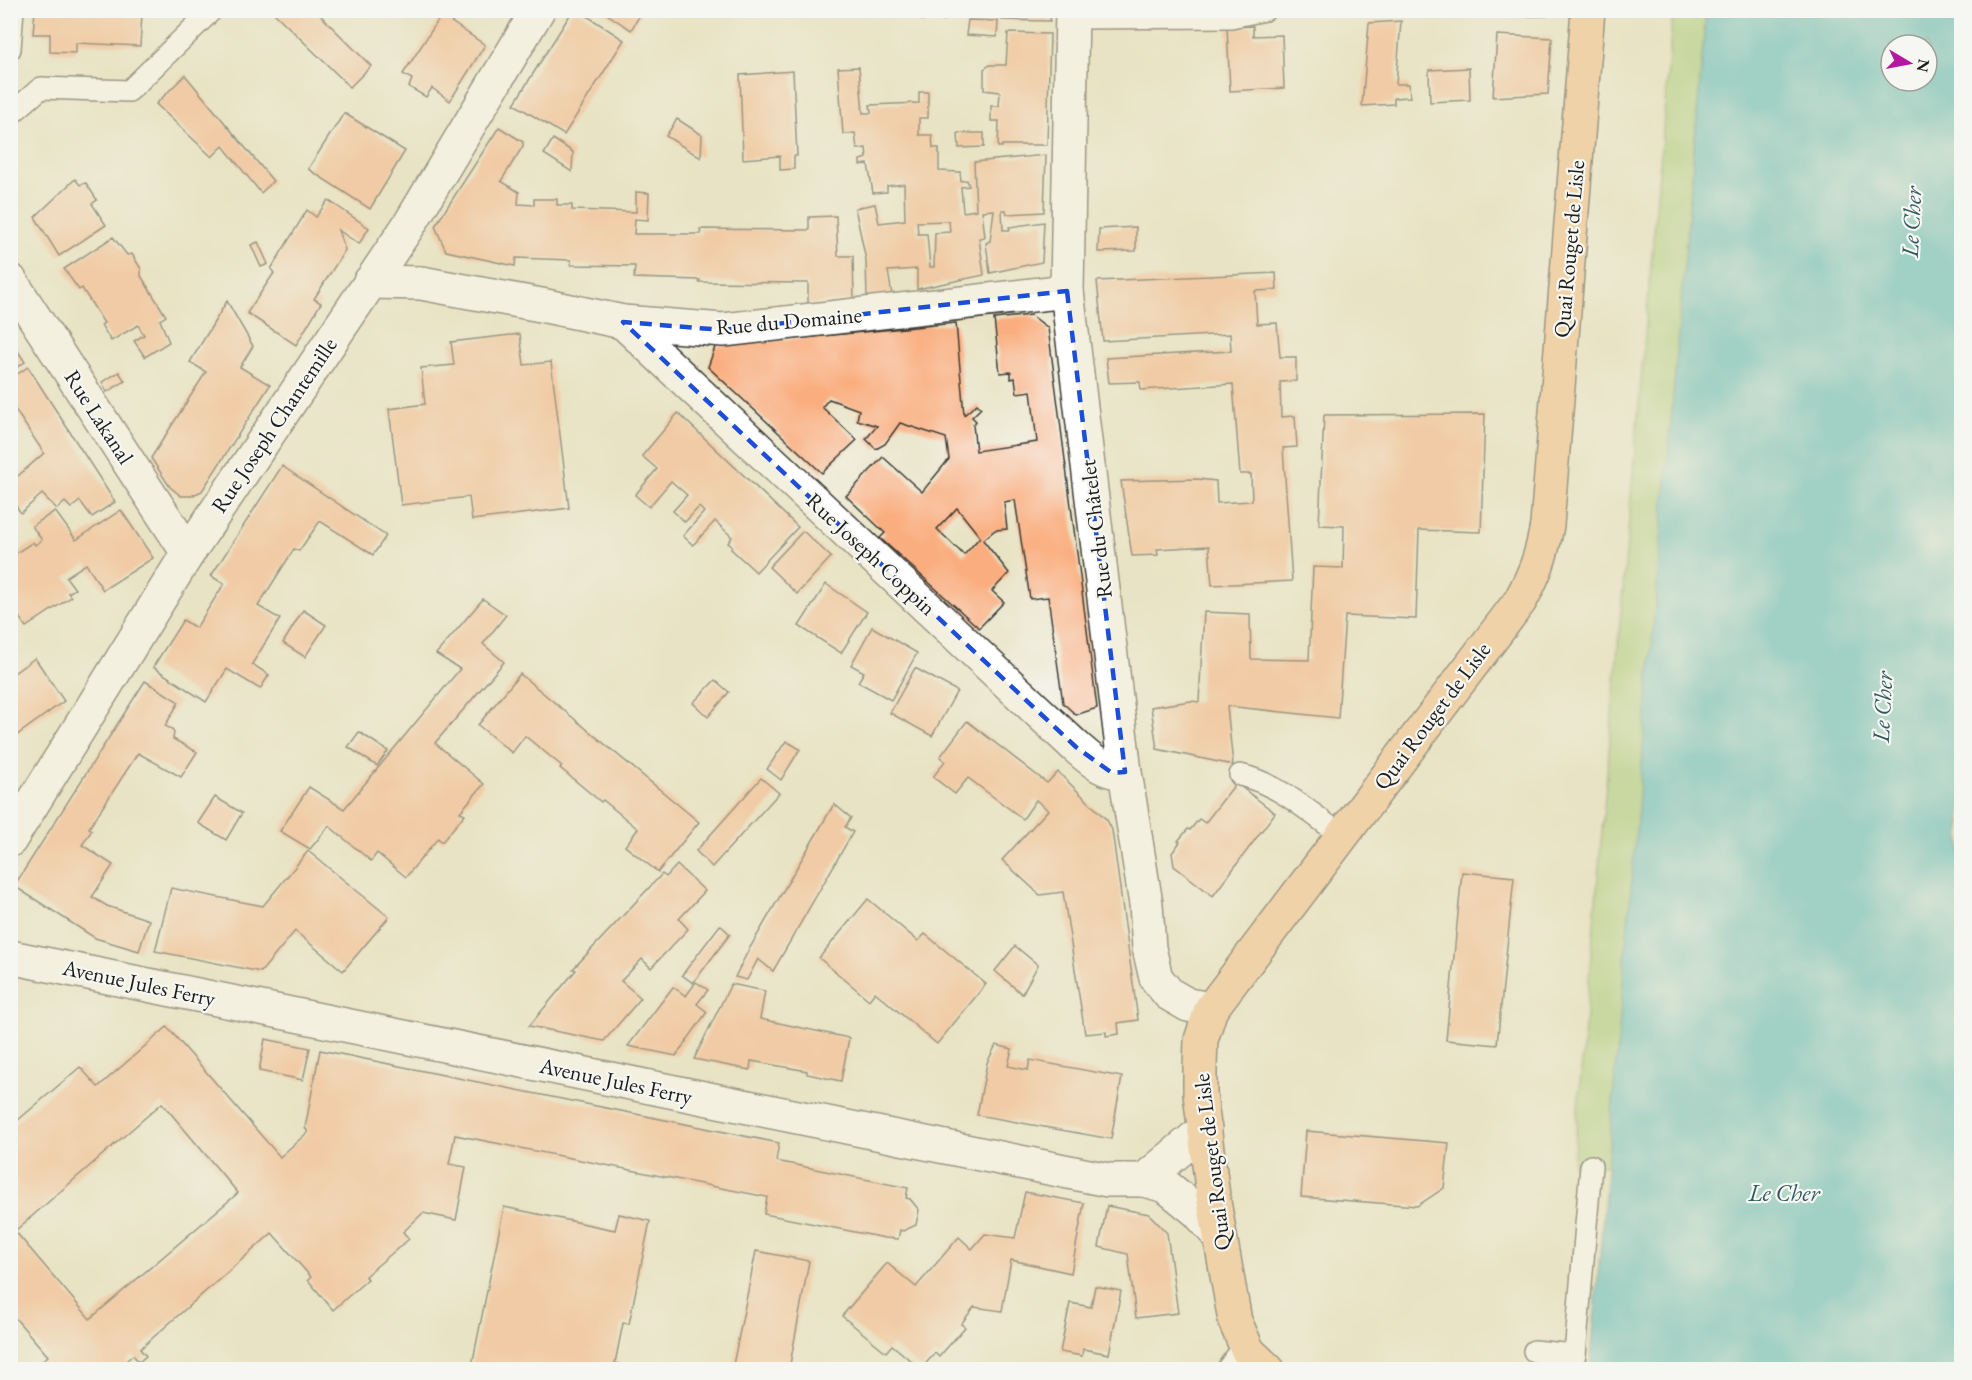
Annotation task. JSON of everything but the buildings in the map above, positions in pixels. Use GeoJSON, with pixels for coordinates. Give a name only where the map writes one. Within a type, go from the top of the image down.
{"type":"FeatureCollection","features":[{"type":"Feature","properties":{"kind":"main road","name":"Quai Rouget de Lisle"},"geometry":{"type":"LineString","coordinates":[[1250,1363],[1235,1321],[1220,1236],[1200,1094],[1201,1040],[1211,1009],[1520,601],[1533,578],[1542,555],[1547,525],[1588,10]]}},
{"type":"Feature","properties":{"kind":"street","name":"Rue Joseph Chantemille"},"geometry":{"type":"LineString","coordinates":[[10,840],[188,553],[411,222],[538,10]]}},
{"type":"Feature","properties":{"kind":"street","name":"Rue du Châtelet"},"geometry":{"type":"LineString","coordinates":[[1072,14],[1067,291],[1125,772],[1146,904],[1149,948],[1156,978],[1169,994],[1188,1005],[1211,1009]]}},
{"type":"Feature","properties":{"kind":"street","name":"Rue Lakanal"},"geometry":{"type":"LineString","coordinates":[[10,280],[188,553]]}},
{"type":"Feature","properties":{"kind":"street","name":"Rue du Domaine"},"geometry":{"type":"LineString","coordinates":[[370,282],[421,283],[541,304],[623,322],[723,330],[1067,291]]}},
{"type":"Feature","properties":{"kind":"street","name":"Rue Joseph Coppin"},"geometry":{"type":"LineString","coordinates":[[623,322],[1076,747],[1095,763],[1112,773],[1125,772]]}},
{"type":"Feature","properties":{"kind":"street","name":"Avenue Jules Ferry"},"geometry":{"type":"LineString","coordinates":[[10,957],[1063,1172],[1108,1180],[1144,1180]]}},
{"type":"Feature","properties":{"kind":"street"},"geometry":{"type":"LineString","coordinates":[[1144,1180],[1205,1129]]}},
{"type":"Feature","properties":{"kind":"street"},"geometry":{"type":"LineString","coordinates":[[1144,1180],[1166,1186],[1198,1212],[1220,1236]]}},
{"type":"Feature","properties":{"kind":"lane"},"geometry":{"type":"LineString","coordinates":[[10,49],[13,10]]}},
{"type":"Feature","properties":{"kind":"lane"},"geometry":{"type":"LineString","coordinates":[[10,115],[41,88],[129,91],[212,10]]}},
{"type":"Feature","properties":{"kind":"lane"},"geometry":{"type":"LineString","coordinates":[[1072,14],[1230,17],[1265,10]]}},
{"type":"Feature","properties":{"kind":"lane"},"geometry":{"type":"LineString","coordinates":[[1240,775],[1273,786],[1341,835]]}},
{"type":"Feature","properties":{"kind":"lane"},"geometry":{"type":"LineString","coordinates":[[1534,1351],[1575,1355],[1591,1166]]}},
{"type":"Feature","properties":{"kind":"highlighted area"},"geometry":{"type":"Polygon","coordinates":[[[1067,291],[1125,772],[1112,773],[1076,747],[623,322],[723,330],[1067,291]]]}},
{"type":"Feature","properties":{"kind":"green space"},"geometry":{"type":"Polygon","coordinates":[[[1673,11],[1706,11],[1609,1166],[1573,1165],[1673,11]]]}},
{"type":"Feature","properties":{"kind":"water","name":"Le Cher"},"geometry":{"type":"Polygon","coordinates":[[[1706,11],[1961,11],[1961,1369],[1590,1369],[1706,11]]]}}]}
